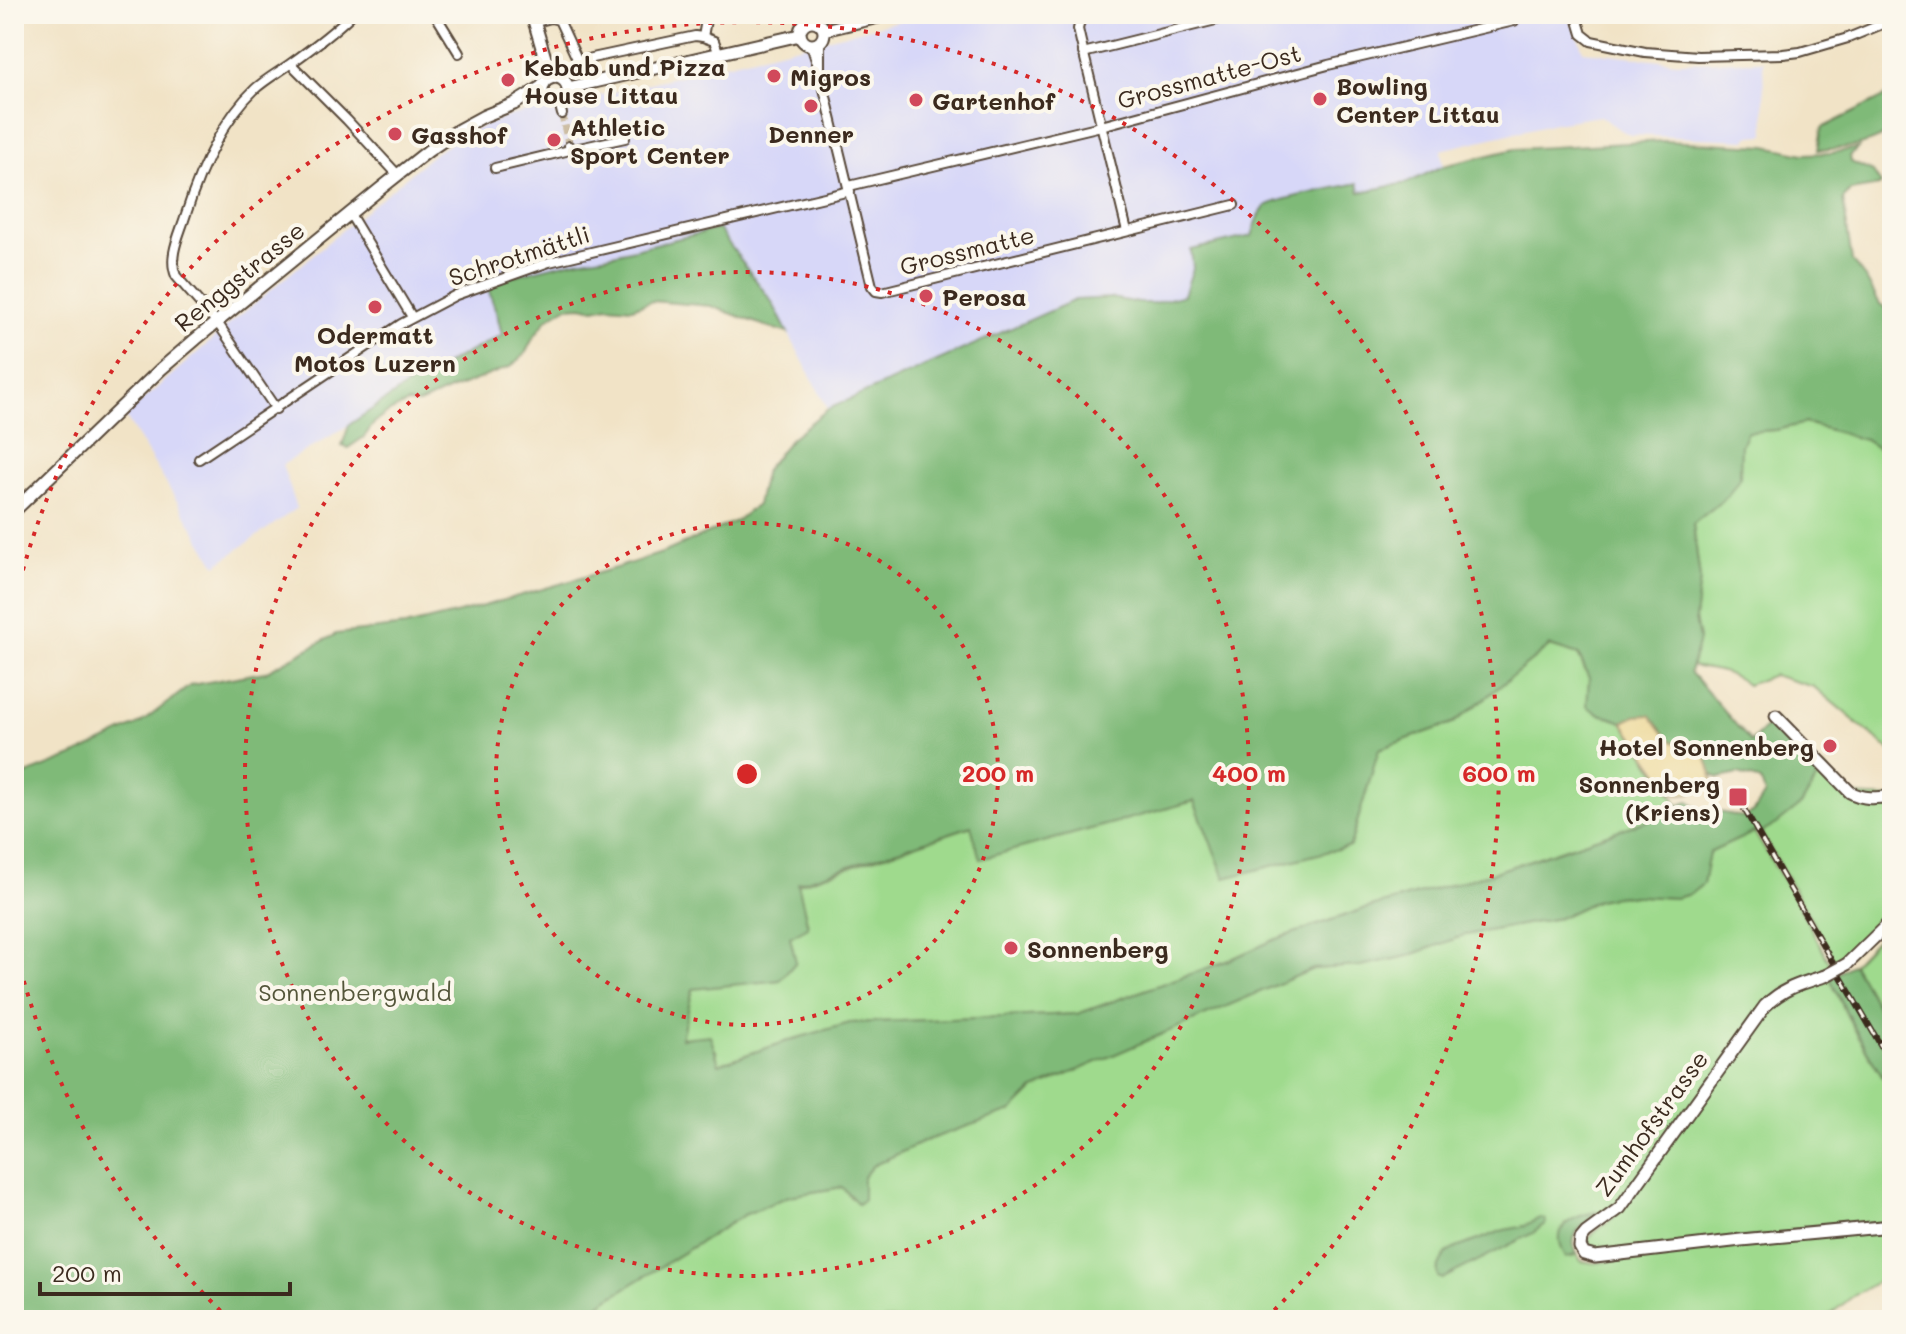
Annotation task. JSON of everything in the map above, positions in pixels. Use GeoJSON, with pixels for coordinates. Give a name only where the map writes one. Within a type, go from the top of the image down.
{"type":"FeatureCollection","features":[{"type":"Feature","properties":{"kind":"main road"},"geometry":{"type":"LineString","coordinates":[[824,30],[891,14]]}},
{"type":"Feature","properties":{"kind":"main road"},"geometry":{"type":"LineString","coordinates":[[534,18],[547,82],[543,95],[557,106],[567,95],[568,88],[563,80],[556,77],[547,82]]}},
{"type":"Feature","properties":{"kind":"main road"},"geometry":{"type":"LineString","coordinates":[[808,18],[821,23],[824,30],[824,36],[816,44],[804,42],[800,35],[801,27],[808,18]]}},
{"type":"Feature","properties":{"kind":"main road"},"geometry":{"type":"LineString","coordinates":[[568,88],[800,35]]}},
{"type":"Feature","properties":{"kind":"main road","name":"Renggstrasse"},"geometry":{"type":"LineString","coordinates":[[14,511],[161,369],[398,175],[460,129],[514,104],[547,82]]}},
{"type":"Feature","properties":{"kind":"main road","name":"Renggstrasse"},"geometry":{"type":"LineString","coordinates":[[514,104],[557,106]]}},
{"type":"Feature","properties":{"kind":"main road"},"geometry":{"type":"LineString","coordinates":[[1776,716],[1850,792],[1869,798],[1892,796]]}},
{"type":"Feature","properties":{"kind":"main road","name":"Zumhofstrasse"},"geometry":{"type":"LineString","coordinates":[[1892,920],[1847,964],[1825,976],[1796,984],[1765,1006],[1620,1208],[1586,1233],[1580,1247],[1584,1254],[1595,1257],[1892,1226]]}},
{"type":"Feature","properties":{"kind":"street"},"geometry":{"type":"LineString","coordinates":[[276,409],[216,322],[176,276],[172,264],[179,233],[201,172],[234,113],[255,89],[352,14]]}},
{"type":"Feature","properties":{"kind":"street"},"geometry":{"type":"LineString","coordinates":[[435,14],[459,53]]}},
{"type":"Feature","properties":{"kind":"street"},"geometry":{"type":"LineString","coordinates":[[703,37],[707,14]]}},
{"type":"Feature","properties":{"kind":"street"},"geometry":{"type":"LineString","coordinates":[[1082,14],[1078,29],[1127,231]]}},
{"type":"Feature","properties":{"kind":"street"},"geometry":{"type":"LineString","coordinates":[[1083,53],[1240,14]]}},
{"type":"Feature","properties":{"kind":"street"},"geometry":{"type":"LineString","coordinates":[[1576,14],[1582,34],[1591,41],[1675,56],[1791,53],[1848,38],[1892,20]]}},
{"type":"Feature","properties":{"kind":"street"},"geometry":{"type":"LineString","coordinates":[[534,18],[559,20],[578,61],[695,36],[715,42],[719,54]]}},
{"type":"Feature","properties":{"kind":"street","name":"Grossmatte-Ost"},"geometry":{"type":"LineString","coordinates":[[1101,126],[1328,65],[1514,21]]}},
{"type":"Feature","properties":{"kind":"street","name":"Grossmatte"},"geometry":{"type":"LineString","coordinates":[[816,44],[820,72],[872,286],[876,291],[1234,205]]}},
{"type":"Feature","properties":{"kind":"street"},"geometry":{"type":"LineString","coordinates":[[291,64],[398,175]]}},
{"type":"Feature","properties":{"kind":"street"},"geometry":{"type":"LineString","coordinates":[[849,188],[1101,126]]}},
{"type":"Feature","properties":{"kind":"street"},"geometry":{"type":"LineString","coordinates":[[495,168],[569,148],[625,138]]}},
{"type":"Feature","properties":{"kind":"street","name":"Schrotmättli"},"geometry":{"type":"LineString","coordinates":[[199,459],[412,317],[456,295],[549,262],[849,188]]}},
{"type":"Feature","properties":{"kind":"street"},"geometry":{"type":"LineString","coordinates":[[350,214],[412,317]]}},
{"type":"Feature","properties":{"kind":"shaded area"},"geometry":{"type":"Polygon","coordinates":[[[926,14],[1517,14],[1522,21],[1563,14],[1575,28],[1583,51],[1677,62],[1763,61],[1765,135],[1748,136],[1746,140],[1630,135],[1600,116],[1555,123],[1441,150],[1443,166],[1407,183],[1360,192],[1358,184],[1289,198],[1259,217],[1252,236],[1191,250],[1193,268],[1184,295],[1154,303],[1111,298],[1075,300],[828,409],[772,302],[718,229],[520,274],[497,314],[502,335],[417,379],[282,465],[297,508],[216,565],[125,416],[436,152],[476,129],[512,115],[926,14]]]}},
{"type":"Feature","properties":{"kind":"green space"},"geometry":{"type":"Polygon","coordinates":[[[1892,93],[1892,126],[1886,133],[1859,145],[1818,150],[1822,128],[1892,93]]]}},
{"type":"Feature","properties":{"kind":"green space","name":"Sonnenbergwald"},"geometry":{"type":"Polygon","coordinates":[[[1664,141],[1766,146],[1804,154],[1858,148],[1850,156],[1851,162],[1873,172],[1881,184],[1850,191],[1843,199],[1852,261],[1880,304],[1892,312],[1892,457],[1865,440],[1806,423],[1747,432],[1741,445],[1740,477],[1728,496],[1693,524],[1700,579],[1695,619],[1699,640],[1690,672],[1751,742],[1774,719],[1820,771],[1802,804],[1777,824],[1709,853],[1703,884],[1690,894],[1676,898],[1619,896],[1597,900],[1559,918],[1465,935],[1408,956],[1360,966],[1313,969],[1034,1089],[1012,1111],[927,1140],[872,1166],[863,1177],[863,1200],[858,1204],[842,1187],[789,1196],[744,1215],[579,1320],[14,1320],[14,779],[75,755],[141,723],[191,685],[265,672],[336,634],[405,626],[619,567],[665,552],[736,521],[757,505],[765,470],[791,438],[828,409],[1075,300],[1111,298],[1154,303],[1184,295],[1193,268],[1191,250],[1252,236],[1260,214],[1271,204],[1358,183],[1360,192],[1407,183],[1443,166],[1515,149],[1664,141]],[[1550,646],[1455,722],[1379,749],[1350,846],[1225,878],[1194,801],[980,859],[971,826],[798,883],[808,927],[790,937],[796,962],[780,980],[693,989],[681,1038],[710,1035],[719,1064],[850,1023],[1077,1014],[1227,961],[1274,940],[1361,910],[1495,872],[1649,820],[1689,801],[1704,814],[1720,812],[1743,817],[1753,813],[1765,794],[1761,781],[1739,774],[1719,778],[1712,775],[1708,762],[1690,743],[1676,744],[1670,740],[1650,715],[1635,716],[1623,722],[1587,706],[1589,678],[1579,655],[1550,646]]]}},
{"type":"Feature","properties":{"kind":"green space"},"geometry":{"type":"Polygon","coordinates":[[[718,229],[772,302],[788,333],[711,306],[651,301],[632,308],[566,307],[547,319],[525,354],[510,367],[419,404],[408,403],[375,422],[364,437],[348,448],[342,446],[349,425],[417,379],[502,335],[487,286],[520,274],[718,229]]]}},
{"type":"Feature","properties":{"kind":"green space"},"geometry":{"type":"Polygon","coordinates":[[[1805,423],[1865,440],[1892,457],[1892,752],[1814,687],[1773,675],[1747,685],[1728,674],[1691,666],[1699,640],[1695,619],[1700,579],[1693,524],[1739,477],[1741,444],[1747,432],[1776,430],[1805,423]]]}},
{"type":"Feature","properties":{"kind":"green space"},"geometry":{"type":"Polygon","coordinates":[[[1550,646],[1578,655],[1589,678],[1588,706],[1597,713],[1623,722],[1679,806],[1649,820],[1495,872],[1361,910],[1274,940],[1227,961],[1077,1014],[850,1023],[718,1064],[716,1050],[681,1038],[693,988],[780,980],[790,937],[808,926],[798,884],[972,826],[980,859],[1194,801],[1350,846],[1379,749],[1455,722],[1550,646]]]}},
{"type":"Feature","properties":{"kind":"green space"},"geometry":{"type":"Polygon","coordinates":[[[1824,767],[1850,796],[1892,798],[1892,916],[1838,966],[1761,833],[1796,807],[1824,767]]]}},
{"type":"Feature","properties":{"kind":"green space"},"geometry":{"type":"Polygon","coordinates":[[[1754,832],[1833,969],[1783,990],[1626,1196],[1601,1219],[1596,1212],[1565,1224],[1572,1257],[1577,1254],[1581,1261],[1594,1263],[1892,1228],[1892,1272],[1823,1320],[579,1320],[744,1215],[789,1196],[843,1187],[851,1198],[863,1200],[863,1177],[872,1166],[927,1140],[1012,1111],[1034,1089],[1313,969],[1360,966],[1408,956],[1465,935],[1559,918],[1597,900],[1619,896],[1676,898],[1690,894],[1703,884],[1709,853],[1754,832]]]}},
{"type":"Feature","properties":{"kind":"green space"},"geometry":{"type":"Polygon","coordinates":[[[1892,923],[1892,1032],[1853,964],[1892,923]]]}},
{"type":"Feature","properties":{"kind":"green space"},"geometry":{"type":"Polygon","coordinates":[[[1853,964],[1892,1032],[1892,1092],[1830,978],[1853,964]]]}},
{"type":"Feature","properties":{"kind":"green space"},"geometry":{"type":"Polygon","coordinates":[[[1830,978],[1847,1016],[1892,1092],[1892,1223],[1587,1254],[1584,1241],[1621,1211],[1759,1017],[1779,999],[1830,978]]]}},
{"type":"Feature","properties":{"kind":"green space"},"geometry":{"type":"Polygon","coordinates":[[[1598,1214],[1575,1235],[1577,1254],[1566,1258],[1560,1239],[1564,1226],[1578,1217],[1598,1214]]]}},
{"type":"Feature","properties":{"kind":"green space"},"geometry":{"type":"Polygon","coordinates":[[[1540,1218],[1546,1223],[1533,1233],[1442,1279],[1438,1277],[1437,1271],[1445,1254],[1540,1218]]]}},
{"type":"Feature","properties":{"kind":"sand"},"geometry":{"type":"Polygon","coordinates":[[[1650,715],[1672,741],[1691,744],[1701,750],[1709,766],[1712,783],[1693,792],[1673,793],[1623,722],[1635,716],[1650,715]]]}},
{"type":"Feature","properties":{"kind":"tunnel"},"geometry":{"type":"LineString","coordinates":[[562,114],[569,145]]}},
{"type":"Feature","properties":{"kind":"railway"},"geometry":{"type":"LineString","coordinates":[[1744,809],[1892,1065]]}},
{"type":"Feature","properties":{"kind":"place","name":"Migros"},"geometry":{"type":"Point","coordinates":[774,76]}},
{"type":"Feature","properties":{"kind":"place","name":"Kebab und Pizza House Littau"},"geometry":{"type":"Point","coordinates":[508,80]}},
{"type":"Feature","properties":{"kind":"place","name":"Bowling Center Littau"},"geometry":{"type":"Point","coordinates":[1320,99]}},
{"type":"Feature","properties":{"kind":"place","name":"Gartenhof"},"geometry":{"type":"Point","coordinates":[916,100]}},
{"type":"Feature","properties":{"kind":"place","name":"Denner"},"geometry":{"type":"Point","coordinates":[811,106]}},
{"type":"Feature","properties":{"kind":"place","name":"Gasshof"},"geometry":{"type":"Point","coordinates":[395,134]}},
{"type":"Feature","properties":{"kind":"place","name":"Athletic Sport Center"},"geometry":{"type":"Point","coordinates":[554,140]}},
{"type":"Feature","properties":{"kind":"place","name":"Perosa"},"geometry":{"type":"Point","coordinates":[926,296]}},
{"type":"Feature","properties":{"kind":"place","name":"Odermatt Motos Luzern"},"geometry":{"type":"Point","coordinates":[375,307]}},
{"type":"Feature","properties":{"kind":"place","name":"Hotel Sonnenberg"},"geometry":{"type":"Point","coordinates":[1830,746]}},
{"type":"Feature","properties":{"kind":"place","name":"Sonnenberg (Kriens)"},"geometry":{"type":"Point","coordinates":[1738,797]}},
{"type":"Feature","properties":{"kind":"place","name":"Sonnenberg"},"geometry":{"type":"Point","coordinates":[1011,948]}}]}
